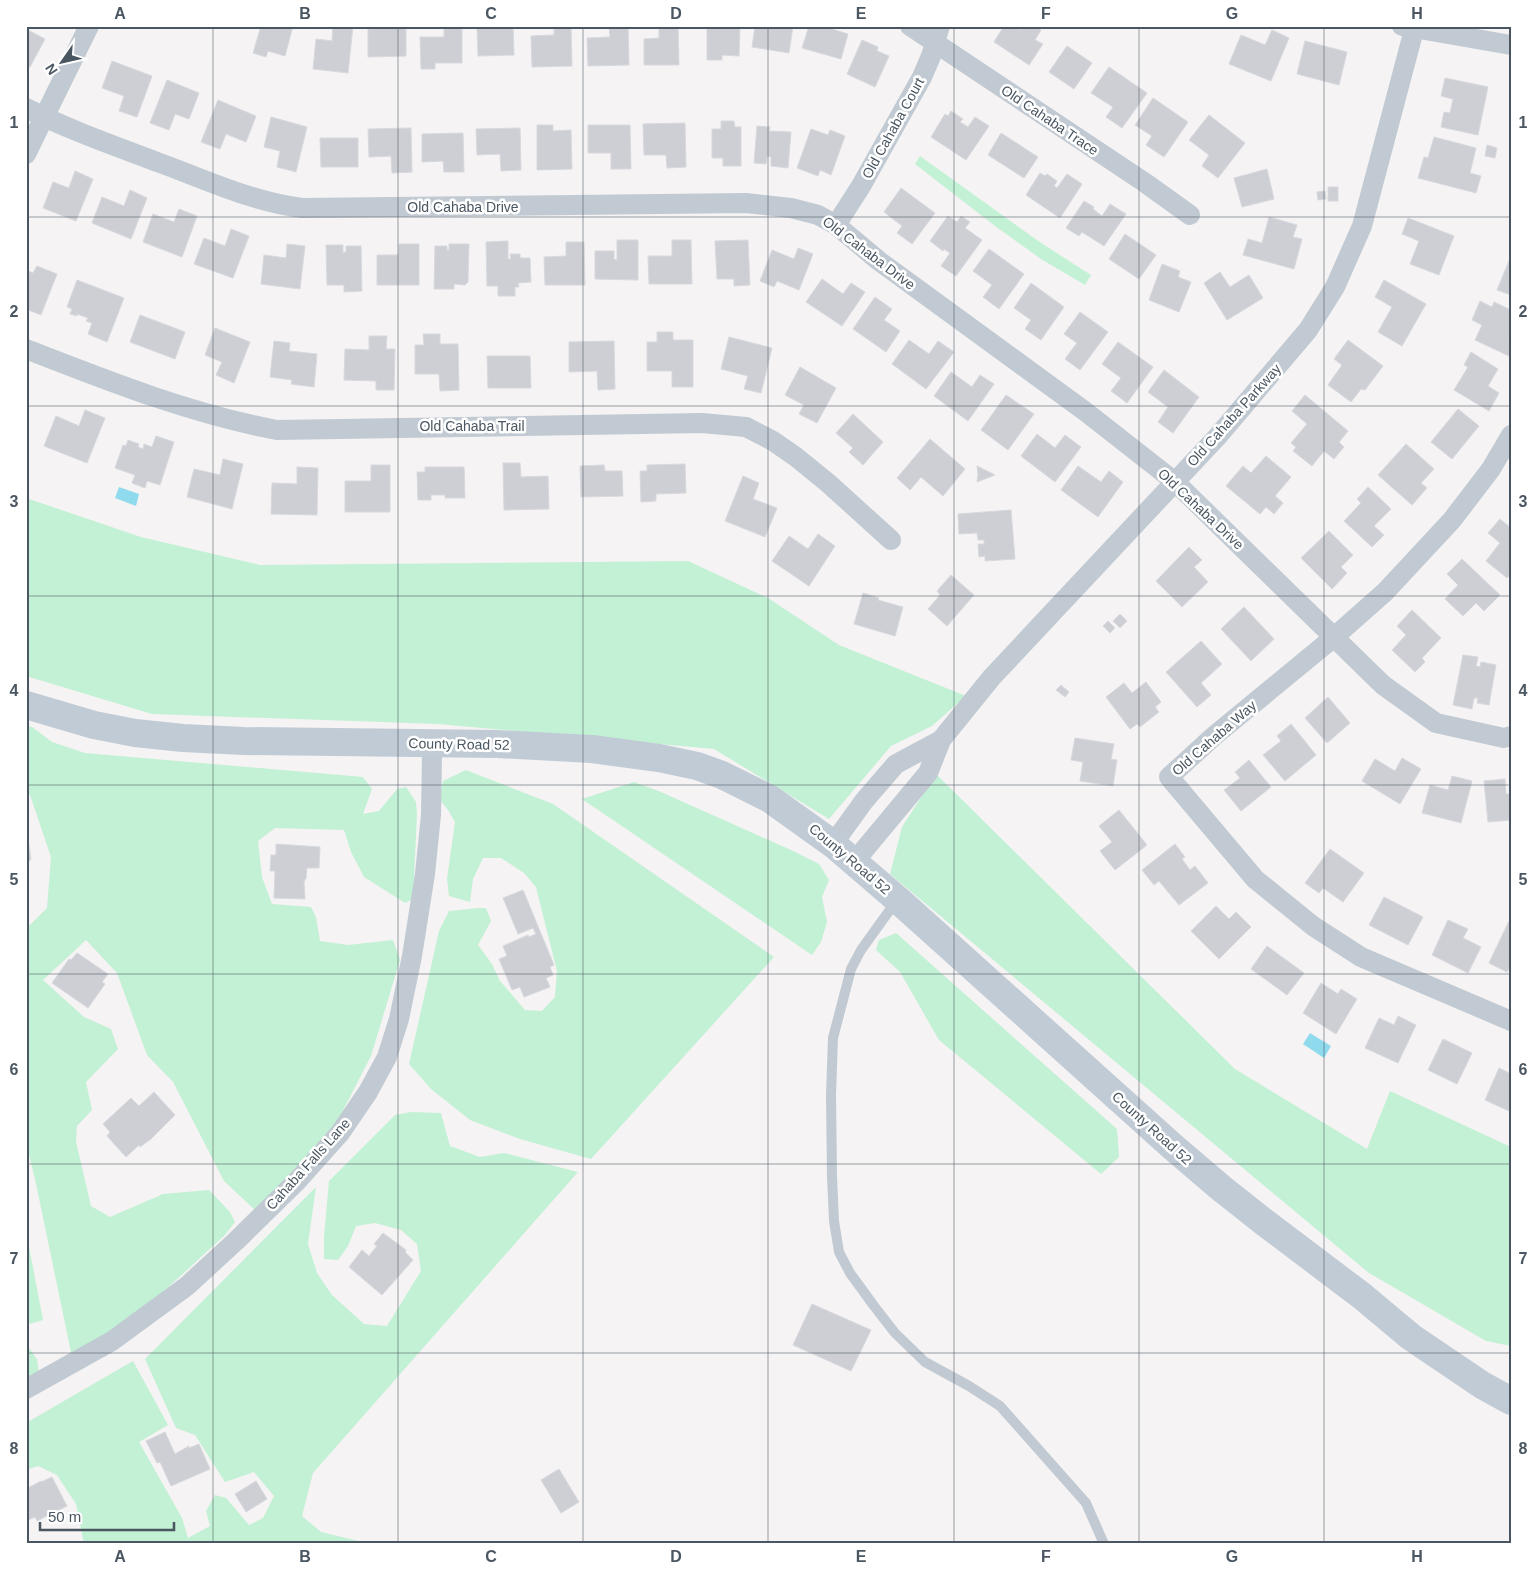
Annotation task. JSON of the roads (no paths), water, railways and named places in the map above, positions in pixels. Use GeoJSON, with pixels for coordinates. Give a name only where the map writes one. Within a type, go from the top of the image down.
{"type":"FeatureCollection","features":[{"type":"Feature","properties":{"kind":"main road","name":"County Road 52"},"geometry":{"type":"LineString","coordinates":[[26,705],[94,725],[135,733],[183,738],[244,741],[497,744],[592,749],[659,758],[697,766],[722,775],[770,799],[833,844],[1221,1188],[1362,1296],[1411,1337],[1482,1385],[1511,1401]]}},
{"type":"Feature","properties":{"kind":"street"},"geometry":{"type":"LineString","coordinates":[[26,154],[35,112],[89,26]]}},
{"type":"Feature","properties":{"kind":"street","name":"Old Cahaba Trace"},"geometry":{"type":"LineString","coordinates":[[910,26],[937,34],[1190,215]]}},
{"type":"Feature","properties":{"kind":"street"},"geometry":{"type":"LineString","coordinates":[[1410,27],[1511,45]]}},
{"type":"Feature","properties":{"kind":"street","name":"Old Cahaba Parkway"},"geometry":{"type":"LineString","coordinates":[[854,862],[928,773],[941,740],[992,677],[1218,436],[1308,330],[1335,287],[1362,226],[1410,27]]}},
{"type":"Feature","properties":{"kind":"street","name":"Old Cahaba Court"},"geometry":{"type":"LineString","coordinates":[[836,225],[861,186],[922,77],[937,34]]}},
{"type":"Feature","properties":{"kind":"street","name":"Old Cahaba Drive"},"geometry":{"type":"LineString","coordinates":[[35,112],[202,179],[284,206],[302,208],[746,203],[791,208],[818,215],[836,225],[879,261],[1086,412],[1174,481],[1383,685],[1436,723],[1504,738],[1511,736]]}},
{"type":"Feature","properties":{"kind":"street","name":"Old Cahaba Trail"},"geometry":{"type":"LineString","coordinates":[[26,349],[199,412],[243,424],[277,430],[702,423],[746,427],[773,441],[796,457],[891,540]]}},
{"type":"Feature","properties":{"kind":"street","name":"Old Cahaba Way"},"geometry":{"type":"LineString","coordinates":[[1511,435],[1491,469],[1452,520],[1385,592],[1169,776],[1256,879],[1313,926],[1361,957],[1511,1021]]}},
{"type":"Feature","properties":{"kind":"street","name":"Old Cahaba Parkway"},"geometry":{"type":"LineString","coordinates":[[833,844],[864,800],[896,764],[941,740]]}},
{"type":"Feature","properties":{"kind":"street","name":"Cahaba Falls Lane"},"geometry":{"type":"LineString","coordinates":[[26,1389],[112,1342],[187,1286],[237,1240],[340,1133],[368,1092],[387,1057],[399,1019],[412,956],[425,874],[431,815],[432,754],[427,744]]}},
{"type":"Feature","properties":{"kind":"lane"},"geometry":{"type":"LineString","coordinates":[[897,899],[860,950],[851,969],[833,1038],[831,1095],[832,1176],[834,1221],[839,1252],[850,1273],[874,1306],[895,1333],[924,1362],[969,1386],[1006,1412],[1086,1503],[1104,1544]]}},
{"type":"Feature","properties":{"kind":"water"},"geometry":{"type":"Polygon","coordinates":[[[119,487],[139,494],[136,506],[115,498],[119,487]]]}},
{"type":"Feature","properties":{"kind":"water"},"geometry":{"type":"Polygon","coordinates":[[[1310,1033],[1331,1046],[1324,1058],[1303,1044],[1310,1033]]]}}]}
